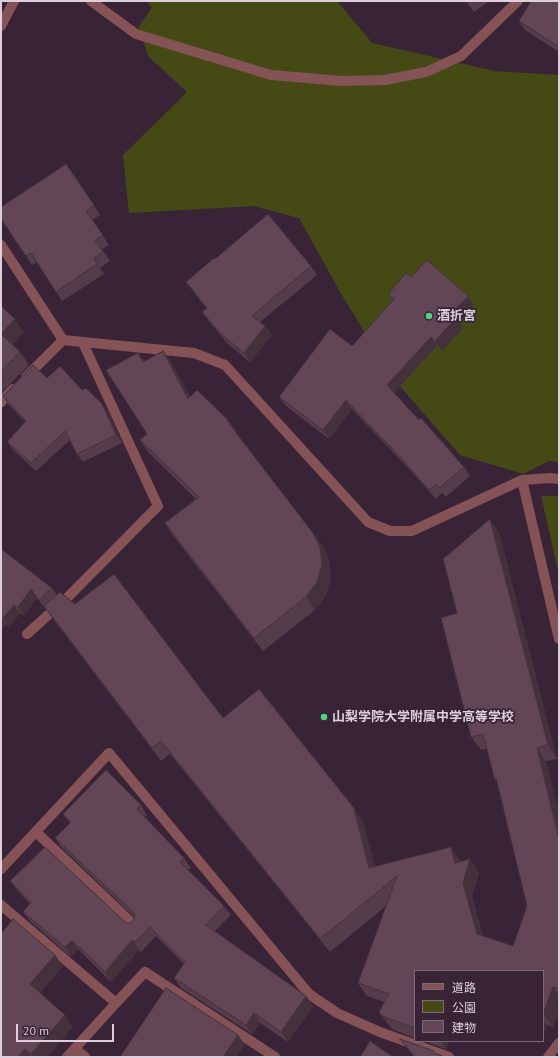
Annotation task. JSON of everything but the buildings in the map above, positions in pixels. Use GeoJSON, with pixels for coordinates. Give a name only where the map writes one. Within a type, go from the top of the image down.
{"type":"FeatureCollection","features":[{"type":"Feature","properties":{"kind":"street"},"geometry":{"type":"LineString","coordinates":[[1,26],[14,1]]}},
{"type":"Feature","properties":{"kind":"street"},"geometry":{"type":"LineString","coordinates":[[91,1],[136,34],[271,75],[342,81],[385,80],[426,72],[461,56],[518,1]]}},
{"type":"Feature","properties":{"kind":"street"},"geometry":{"type":"LineString","coordinates":[[1,245],[63,340],[194,353],[225,365],[368,522],[390,531],[412,531],[522,480],[550,478],[559,479]]}},
{"type":"Feature","properties":{"kind":"street"},"geometry":{"type":"LineString","coordinates":[[1,402],[63,340]]}},
{"type":"Feature","properties":{"kind":"street"},"geometry":{"type":"LineString","coordinates":[[27,634],[66,599],[158,506],[83,343]]}},
{"type":"Feature","properties":{"kind":"street"},"geometry":{"type":"LineString","coordinates":[[522,480],[559,639]]}},
{"type":"Feature","properties":{"kind":"street"},"geometry":{"type":"LineString","coordinates":[[1,869],[109,753],[309,994],[338,1013],[380,1032],[449,1057]]}},
{"type":"Feature","properties":{"kind":"street"},"geometry":{"type":"LineString","coordinates":[[36,832],[135,926]]}},
{"type":"Feature","properties":{"kind":"street"},"geometry":{"type":"LineString","coordinates":[[1,905],[116,1003]]}},
{"type":"Feature","properties":{"kind":"street"},"geometry":{"type":"LineString","coordinates":[[67,1057],[145,972],[275,1057]]}},
{"type":"Feature","properties":{"kind":"street"},"geometry":{"type":"LineString","coordinates":[[548,1057],[559,1043]]}},
{"type":"Feature","properties":{"kind":"street"},"geometry":{"type":"LineString","coordinates":[[75,1048],[85,1057]]}},
{"type":"Feature","properties":{"kind":"green space"},"geometry":{"type":"Polygon","coordinates":[[[146,1],[337,1],[372,43],[495,71],[559,75],[559,462],[549,461],[523,474],[460,455],[392,377],[343,297],[299,218],[253,206],[129,213],[123,155],[187,92],[149,57],[138,28],[152,7],[146,1]]]}},
{"type":"Feature","properties":{"kind":"green space"},"geometry":{"type":"Polygon","coordinates":[[[541,496],[559,496],[559,574],[541,496]]]}},
{"type":"Feature","properties":{"kind":"place","name":"酒折宮"},"geometry":{"type":"Point","coordinates":[429,316]}},
{"type":"Feature","properties":{"kind":"place","name":"山梨学院大学附属中学高等学校"},"geometry":{"type":"Point","coordinates":[324,717]}}]}
